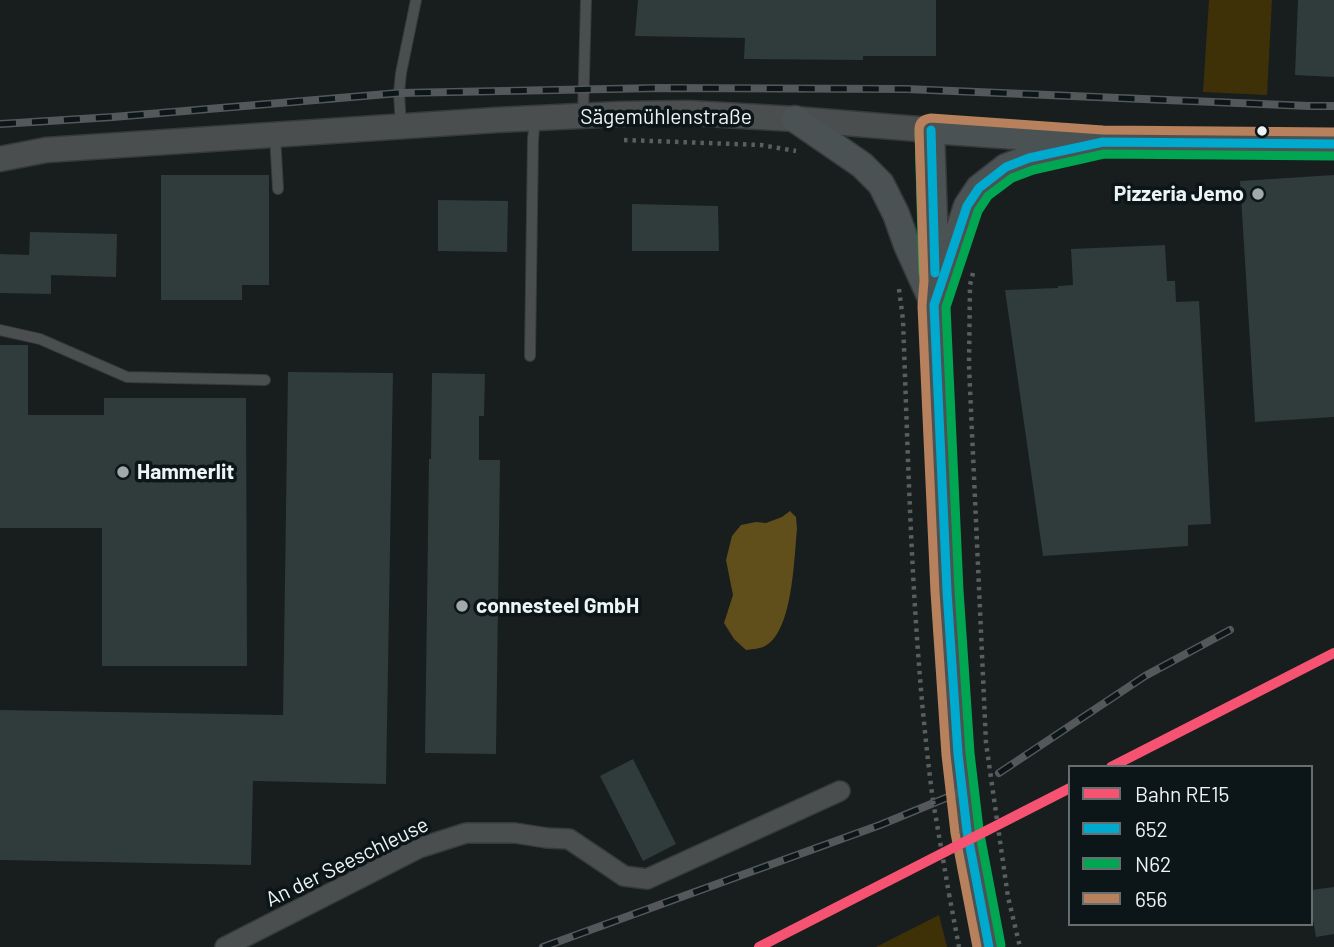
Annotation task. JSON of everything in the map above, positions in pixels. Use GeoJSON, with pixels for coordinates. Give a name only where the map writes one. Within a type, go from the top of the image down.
{"type":"FeatureCollection","features":[{"type":"Feature","properties":{"kind":"main road"},"geometry":{"type":"LineString","coordinates":[[794,119],[862,165],[881,184],[934,305]]}},
{"type":"Feature","properties":{"kind":"main road"},"geometry":{"type":"LineString","coordinates":[[931,130],[936,281],[934,305],[947,591],[958,754],[967,831],[989,947]]}},
{"type":"Feature","properties":{"kind":"main road","name":"Sägemühlenstraße"},"geometry":{"type":"LineString","coordinates":[[931,130],[1102,142],[1334,144]]}},
{"type":"Feature","properties":{"kind":"main road"},"geometry":{"type":"LineString","coordinates":[[934,305],[967,206],[979,188],[1006,167],[1030,158],[1102,142]]}},
{"type":"Feature","properties":{"kind":"street","name":"Sägemühlenstraße"},"geometry":{"type":"LineString","coordinates":[[0,159],[46,150],[583,116],[689,113],[931,130]]}},
{"type":"Feature","properties":{"kind":"street","name":"An der Seeschleuse"},"geometry":{"type":"LineString","coordinates":[[225,947],[419,848],[466,833],[515,833],[569,839],[624,876],[647,879],[841,791]]}},
{"type":"Feature","properties":{"kind":"lane"},"geometry":{"type":"LineString","coordinates":[[401,127],[401,73],[416,0]]}},
{"type":"Feature","properties":{"kind":"lane"},"geometry":{"type":"LineString","coordinates":[[583,116],[586,0]]}},
{"type":"Feature","properties":{"kind":"lane"},"geometry":{"type":"LineString","coordinates":[[530,356],[535,118]]}},
{"type":"Feature","properties":{"kind":"lane"},"geometry":{"type":"LineString","coordinates":[[275,135],[278,189]]}},
{"type":"Feature","properties":{"kind":"lane"},"geometry":{"type":"LineString","coordinates":[[0,330],[40,339],[127,377],[265,380]]}},
{"type":"Feature","properties":{"kind":"path"},"geometry":{"type":"LineString","coordinates":[[622,140],[761,145],[798,151]]}},
{"type":"Feature","properties":{"kind":"path"},"geometry":{"type":"LineString","coordinates":[[973,272],[970,285],[969,366],[986,743],[1008,897],[1020,947]]}},
{"type":"Feature","properties":{"kind":"path"},"geometry":{"type":"LineString","coordinates":[[898,283],[903,320],[913,570],[928,765],[939,845],[959,947]]}},
{"type":"Feature","properties":{"kind":"shaded area"},"geometry":{"type":"Polygon","coordinates":[[[1209,0],[1272,0],[1267,95],[1203,92],[1209,0]]]}},
{"type":"Feature","properties":{"kind":"shaded area"},"geometry":{"type":"Polygon","coordinates":[[[790,511],[796,517],[797,529],[793,576],[781,628],[773,640],[763,647],[746,650],[734,639],[724,623],[733,595],[726,560],[732,536],[741,525],[766,523],[790,511]]]}},
{"type":"Feature","properties":{"kind":"shaded area"},"geometry":{"type":"Polygon","coordinates":[[[939,915],[947,947],[876,947],[939,915]]]}},
{"type":"Feature","properties":{"kind":"building"},"geometry":{"type":"Polygon","coordinates":[[[638,0],[936,0],[936,56],[863,56],[863,60],[744,59],[745,38],[635,36],[638,0]]]}},
{"type":"Feature","properties":{"kind":"building"},"geometry":{"type":"Polygon","coordinates":[[[1298,0],[1334,0],[1334,77],[1295,75],[1298,0]]]}},
{"type":"Feature","properties":{"kind":"building"},"geometry":{"type":"Polygon","coordinates":[[[161,175],[269,175],[269,285],[242,285],[242,300],[161,300],[161,175]]]}},
{"type":"Feature","properties":{"kind":"building"},"geometry":{"type":"Polygon","coordinates":[[[1334,175],[1334,417],[1255,422],[1240,181],[1334,175]]]}},
{"type":"Feature","properties":{"kind":"building"},"geometry":{"type":"Polygon","coordinates":[[[438,200],[508,201],[507,252],[438,251],[438,200]]]}},
{"type":"Feature","properties":{"kind":"building"},"geometry":{"type":"Polygon","coordinates":[[[632,204],[718,206],[719,251],[632,251],[632,204]]]}},
{"type":"Feature","properties":{"kind":"building"},"geometry":{"type":"Polygon","coordinates":[[[30,232],[117,234],[116,277],[51,275],[51,294],[0,293],[0,254],[29,255],[30,232]]]}},
{"type":"Feature","properties":{"kind":"building"},"geometry":{"type":"Polygon","coordinates":[[[1165,245],[1167,281],[1175,281],[1176,302],[1199,301],[1211,524],[1188,525],[1188,546],[1043,556],[1005,290],[1073,285],[1071,249],[1165,245]]]}},
{"type":"Feature","properties":{"kind":"building","name":"Hammerlit"},"geometry":{"type":"Polygon","coordinates":[[[0,345],[28,345],[28,415],[104,415],[104,398],[246,398],[247,666],[102,666],[102,528],[0,528],[0,345]]]}},
{"type":"Feature","properties":{"kind":"building"},"geometry":{"type":"Polygon","coordinates":[[[288,372],[393,373],[386,784],[253,781],[251,865],[0,860],[0,710],[283,715],[288,372]]]}},
{"type":"Feature","properties":{"kind":"building","name":"connesteel GmbH"},"geometry":{"type":"Polygon","coordinates":[[[432,373],[485,374],[484,416],[479,416],[479,460],[500,460],[496,754],[425,753],[432,373]]]}},
{"type":"Feature","properties":{"kind":"building"},"geometry":{"type":"Polygon","coordinates":[[[633,759],[676,844],[643,861],[600,776],[633,759]]]}},
{"type":"Feature","properties":{"kind":"building"},"geometry":{"type":"Polygon","coordinates":[[[1334,887],[1334,934],[1316,937],[1313,890],[1334,887]]]}},
{"type":"Feature","properties":{"kind":"railway"},"geometry":{"type":"LineString","coordinates":[[0,124],[399,93],[660,88],[906,89],[1334,106]]}},
{"type":"Feature","properties":{"kind":"railway"},"geometry":{"type":"LineString","coordinates":[[999,773],[1145,676],[1230,630]]}},
{"type":"Feature","properties":{"kind":"railway"},"geometry":{"type":"LineString","coordinates":[[543,947],[880,825],[958,793]]}},
{"type":"Feature","properties":{"kind":"rail line","name":"RE15"},"geometry":{"type":"LineString","coordinates":[[1115,765],[1334,653]]}},
{"type":"Feature","properties":{"kind":"rail line","name":"RE15"},"geometry":{"type":"LineString","coordinates":[[759,947],[1068,789]]}},
{"type":"Feature","properties":{"kind":"transit line","name":"656"},"geometry":{"type":"LineString","coordinates":[[977,947],[955,833],[946,755],[935,592],[922,306],[924,281],[920,125],[931,118],[1103,130],[1334,132]]}},
{"type":"Feature","properties":{"kind":"transit line","name":"N62"},"geometry":{"type":"LineString","coordinates":[[919,130],[923,273]]}},
{"type":"Feature","properties":{"kind":"transit line","name":"652"},"geometry":{"type":"LineString","coordinates":[[931,130],[935,273]]}},
{"type":"Feature","properties":{"kind":"transit line","name":"652"},"geometry":{"type":"LineString","coordinates":[[989,947],[967,831],[958,754],[947,591],[934,305],[967,206],[979,188],[1006,167],[1029,158],[1103,142],[1334,144]]}},
{"type":"Feature","properties":{"kind":"transit line","name":"N62"},"geometry":{"type":"LineString","coordinates":[[1001,945],[979,829],[970,753],[959,590],[946,307],[978,211],[988,196],[1012,178],[1033,170],[1104,154],[1334,156]]}},
{"type":"Feature","properties":{"kind":"place","name":"Pizzeria Jemo"},"geometry":{"type":"Point","coordinates":[1258,194]}},
{"type":"Feature","properties":{"kind":"place","name":"Hammerlit"},"geometry":{"type":"Point","coordinates":[123,472]}},
{"type":"Feature","properties":{"kind":"place","name":"connesteel GmbH"},"geometry":{"type":"Point","coordinates":[462,606]}}]}
